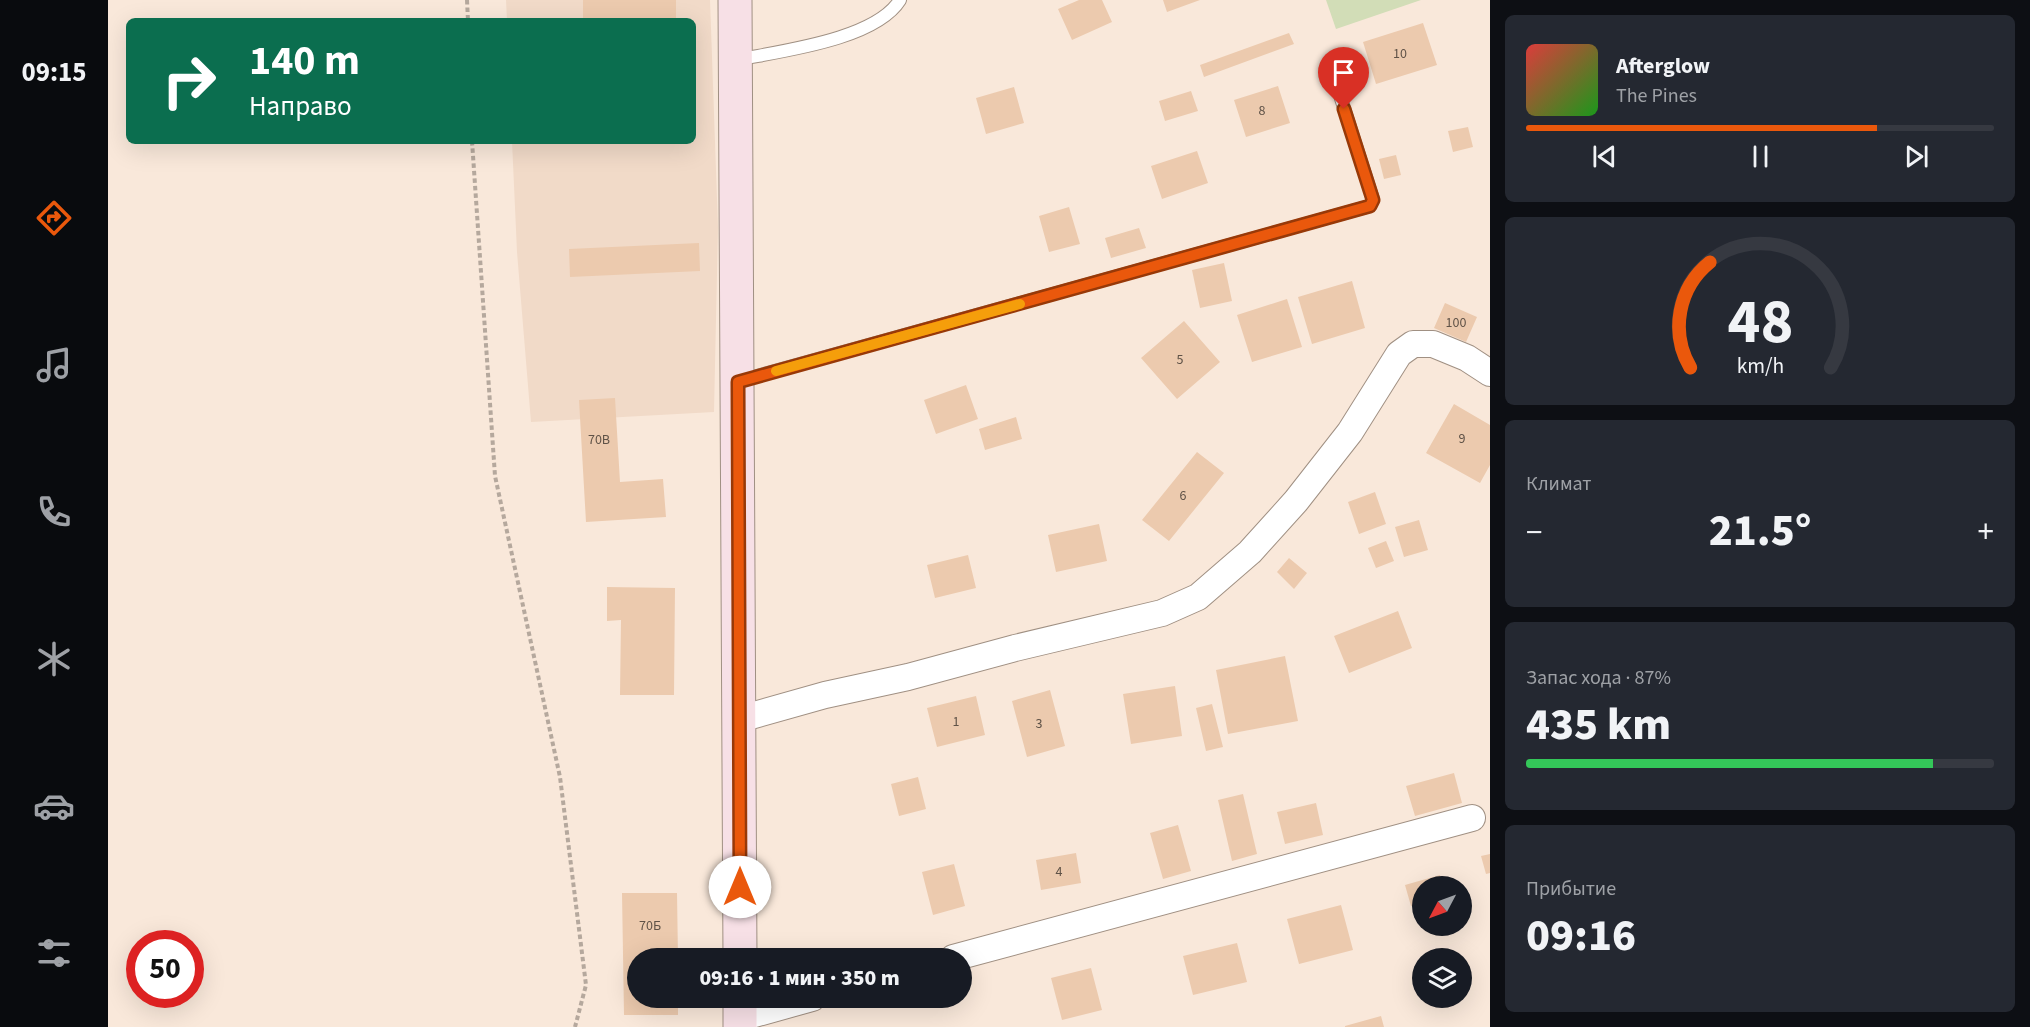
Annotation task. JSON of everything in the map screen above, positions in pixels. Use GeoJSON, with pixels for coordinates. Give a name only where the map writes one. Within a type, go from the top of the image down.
{"type":"FeatureCollection","features":[{"type":"Feature","properties":{"kind":"main road"},"geometry":{"type":"LineString","coordinates":[[735,0],[740,948]]}},
{"type":"Feature","properties":{"kind":"street"},"geometry":{"type":"LineString","coordinates":[[740,719],[825,695],[908,677],[1015,648],[1162,613],[1198,597],[1250,552],[1296,501],[1350,432],[1399,354],[1413,344],[1433,344],[1467,358],[1490,373]]}},
{"type":"Feature","properties":{"kind":"street"},"geometry":{"type":"LineString","coordinates":[[972,953],[1472,818]]}},
{"type":"Feature","properties":{"kind":"street"},"geometry":{"type":"LineString","coordinates":[[740,1014],[767,1008]]}},
{"type":"Feature","properties":{"kind":"lane"},"geometry":{"type":"LineString","coordinates":[[735,60],[830,40],[874,24],[900,0]]}},
{"type":"Feature","properties":{"kind":"lane"},"geometry":{"type":"LineString","coordinates":[[738,382],[1370,206],[1373,200],[1330,64]]}},
{"type":"Feature","properties":{"kind":"path"},"geometry":{"type":"LineString","coordinates":[[467,0],[468,18]]}},
{"type":"Feature","properties":{"kind":"path"},"geometry":{"type":"LineString","coordinates":[[472,144],[495,476],[560,777],[585,985],[575,1027]]}},
{"type":"Feature","properties":{"kind":"shaded area"},"geometry":{"type":"Polygon","coordinates":[[[506,0],[710,0],[718,227],[714,412],[531,422],[517,252],[512,144],[696,144],[696,18],[507,18],[506,0]]]}},
{"type":"Feature","properties":{"kind":"green space"},"geometry":{"type":"Polygon","coordinates":[[[1326,0],[1421,0],[1336,29],[1326,0]]]}},
{"type":"Feature","properties":{"kind":"building"},"geometry":{"type":"Polygon","coordinates":[[[583,0],[676,0],[676,18],[583,18],[583,0]]]}},
{"type":"Feature","properties":{"kind":"building"},"geometry":{"type":"Polygon","coordinates":[[[1079,0],[1102,0],[1112,22],[1072,40],[1058,9],[1079,0]]]}},
{"type":"Feature","properties":{"kind":"building"},"geometry":{"type":"Polygon","coordinates":[[[1163,0],[1200,0],[1167,12],[1163,0]]]}},
{"type":"Feature","properties":{"kind":"building"},"geometry":{"type":"Polygon","coordinates":[[[1423,23],[1437,65],[1376,84],[1363,42],[1423,23]]]}},
{"type":"Feature","properties":{"kind":"building"},"geometry":{"type":"Polygon","coordinates":[[[1289,33],[1294,44],[1204,77],[1200,65],[1289,33]]]}},
{"type":"Feature","properties":{"kind":"building"},"geometry":{"type":"Polygon","coordinates":[[[1278,86],[1290,123],[1246,137],[1234,100],[1278,86]]]}},
{"type":"Feature","properties":{"kind":"building"},"geometry":{"type":"Polygon","coordinates":[[[1014,87],[1024,123],[986,134],[976,98],[1014,87]]]}},
{"type":"Feature","properties":{"kind":"building"},"geometry":{"type":"Polygon","coordinates":[[[1191,91],[1198,111],[1165,121],[1159,101],[1191,91]]]}},
{"type":"Feature","properties":{"kind":"building"},"geometry":{"type":"Polygon","coordinates":[[[1468,127],[1473,147],[1453,152],[1448,131],[1468,127]]]}},
{"type":"Feature","properties":{"kind":"building"},"geometry":{"type":"Polygon","coordinates":[[[1197,151],[1208,183],[1162,199],[1151,166],[1197,151]]]}},
{"type":"Feature","properties":{"kind":"building"},"geometry":{"type":"Polygon","coordinates":[[[1396,155],[1401,175],[1384,179],[1379,159],[1396,155]]]}},
{"type":"Feature","properties":{"kind":"building"},"geometry":{"type":"Polygon","coordinates":[[[1069,207],[1080,244],[1049,252],[1039,216],[1069,207]]]}},
{"type":"Feature","properties":{"kind":"building"},"geometry":{"type":"Polygon","coordinates":[[[1139,228],[1146,248],[1111,258],[1105,238],[1139,228]]]}},
{"type":"Feature","properties":{"kind":"building"},"geometry":{"type":"Polygon","coordinates":[[[699,243],[700,271],[570,277],[569,249],[699,243]]]}},
{"type":"Feature","properties":{"kind":"building"},"geometry":{"type":"Polygon","coordinates":[[[1224,263],[1232,301],[1200,308],[1192,270],[1224,263]]]}},
{"type":"Feature","properties":{"kind":"building"},"geometry":{"type":"Polygon","coordinates":[[[1352,281],[1365,328],[1312,344],[1298,297],[1352,281]]]}},
{"type":"Feature","properties":{"kind":"building"},"geometry":{"type":"Polygon","coordinates":[[[1287,299],[1302,347],[1252,362],[1237,315],[1287,299]]]}},
{"type":"Feature","properties":{"kind":"building"},"geometry":{"type":"Polygon","coordinates":[[[1445,303],[1477,317],[1466,342],[1434,328],[1445,303]]]}},
{"type":"Feature","properties":{"kind":"building"},"geometry":{"type":"Polygon","coordinates":[[[1184,321],[1220,362],[1177,399],[1141,358],[1184,321]]]}},
{"type":"Feature","properties":{"kind":"building"},"geometry":{"type":"Polygon","coordinates":[[[966,385],[978,419],[936,434],[924,400],[966,385]]]}},
{"type":"Feature","properties":{"kind":"building"},"geometry":{"type":"Polygon","coordinates":[[[615,398],[620,482],[663,479],[666,517],[586,522],[579,400],[615,398]]]}},
{"type":"Feature","properties":{"kind":"building"},"geometry":{"type":"Polygon","coordinates":[[[1454,404],[1490,425],[1490,465],[1480,483],[1426,453],[1454,404]]]}},
{"type":"Feature","properties":{"kind":"building"},"geometry":{"type":"Polygon","coordinates":[[[1016,417],[1022,439],[985,450],[979,429],[1016,417]]]}},
{"type":"Feature","properties":{"kind":"building"},"geometry":{"type":"Polygon","coordinates":[[[1197,452],[1224,473],[1169,541],[1142,520],[1197,452]]]}},
{"type":"Feature","properties":{"kind":"building"},"geometry":{"type":"Polygon","coordinates":[[[1375,492],[1386,524],[1359,534],[1348,502],[1375,492]]]}},
{"type":"Feature","properties":{"kind":"building"},"geometry":{"type":"Polygon","coordinates":[[[1419,520],[1428,550],[1404,557],[1395,527],[1419,520]]]}},
{"type":"Feature","properties":{"kind":"building"},"geometry":{"type":"Polygon","coordinates":[[[1099,524],[1107,561],[1056,572],[1048,535],[1099,524]]]}},
{"type":"Feature","properties":{"kind":"building"},"geometry":{"type":"Polygon","coordinates":[[[1386,541],[1394,561],[1376,568],[1368,548],[1386,541]]]}},
{"type":"Feature","properties":{"kind":"building"},"geometry":{"type":"Polygon","coordinates":[[[968,555],[976,588],[935,598],[927,565],[968,555]]]}},
{"type":"Feature","properties":{"kind":"building"},"geometry":{"type":"Polygon","coordinates":[[[1289,558],[1307,573],[1294,589],[1277,572],[1289,558]]]}},
{"type":"Feature","properties":{"kind":"building"},"geometry":{"type":"Polygon","coordinates":[[[607,587],[675,588],[674,695],[620,695],[621,620],[607,621],[607,587]]]}},
{"type":"Feature","properties":{"kind":"building"},"geometry":{"type":"Polygon","coordinates":[[[1398,611],[1412,648],[1349,673],[1334,636],[1398,611]]]}},
{"type":"Feature","properties":{"kind":"building"},"geometry":{"type":"Polygon","coordinates":[[[1285,656],[1298,721],[1228,734],[1216,670],[1285,656]]]}},
{"type":"Feature","properties":{"kind":"building"},"geometry":{"type":"Polygon","coordinates":[[[1175,686],[1182,736],[1131,744],[1123,694],[1175,686]]]}},
{"type":"Feature","properties":{"kind":"building"},"geometry":{"type":"Polygon","coordinates":[[[1050,690],[1065,746],[1027,757],[1012,701],[1050,690]]]}},
{"type":"Feature","properties":{"kind":"building"},"geometry":{"type":"Polygon","coordinates":[[[976,696],[985,735],[937,747],[927,708],[976,696]]]}},
{"type":"Feature","properties":{"kind":"building"},"geometry":{"type":"Polygon","coordinates":[[[1212,704],[1223,747],[1206,751],[1196,708],[1212,704]]]}},
{"type":"Feature","properties":{"kind":"building"},"geometry":{"type":"Polygon","coordinates":[[[1454,773],[1462,803],[1415,816],[1406,786],[1454,773]]]}},
{"type":"Feature","properties":{"kind":"building"},"geometry":{"type":"Polygon","coordinates":[[[918,777],[926,809],[899,816],[891,784],[918,777]]]}},
{"type":"Feature","properties":{"kind":"building"},"geometry":{"type":"Polygon","coordinates":[[[1243,794],[1257,854],[1232,861],[1218,800],[1243,794]]]}},
{"type":"Feature","properties":{"kind":"building"},"geometry":{"type":"Polygon","coordinates":[[[1316,803],[1323,835],[1285,844],[1277,812],[1316,803]]]}},
{"type":"Feature","properties":{"kind":"building"},"geometry":{"type":"Polygon","coordinates":[[[1178,825],[1191,871],[1163,879],[1150,833],[1178,825]]]}},
{"type":"Feature","properties":{"kind":"building"},"geometry":{"type":"Polygon","coordinates":[[[1076,853],[1081,883],[1041,890],[1036,860],[1076,853]]]}},
{"type":"Feature","properties":{"kind":"building"},"geometry":{"type":"Polygon","coordinates":[[[1490,854],[1490,873],[1486,874],[1481,856],[1490,854]]]}},
{"type":"Feature","properties":{"kind":"building"},"geometry":{"type":"Polygon","coordinates":[[[954,864],[965,906],[933,915],[922,872],[954,864]]]}},
{"type":"Feature","properties":{"kind":"building"},"geometry":{"type":"Polygon","coordinates":[[[1412,883],[1411,906],[1405,885],[1412,883]]]}},
{"type":"Feature","properties":{"kind":"building"},"geometry":{"type":"Polygon","coordinates":[[[622,893],[677,893],[678,948],[627,948],[627,1008],[678,1008],[678,1015],[624,1015],[622,893]]]}},
{"type":"Feature","properties":{"kind":"building"},"geometry":{"type":"Polygon","coordinates":[[[1341,905],[1353,950],[1299,964],[1287,919],[1341,905]]]}},
{"type":"Feature","properties":{"kind":"building"},"geometry":{"type":"Polygon","coordinates":[[[1237,943],[1247,982],[1193,995],[1183,956],[1237,943]]]}},
{"type":"Feature","properties":{"kind":"building"},"geometry":{"type":"Polygon","coordinates":[[[1091,968],[1102,1010],[1062,1020],[1051,978],[1091,968]]]}},
{"type":"Feature","properties":{"kind":"building"},"geometry":{"type":"Polygon","coordinates":[[[1381,1016],[1384,1027],[1345,1027],[1345,1026],[1381,1016]]]}},
{"type":"Feature","properties":{"kind":"slow traffic"},"geometry":{"type":"LineString","coordinates":[[776,371],[1020,304]]}},
{"type":"Feature","properties":{"kind":"route"},"geometry":{"type":"LineString","coordinates":[[740,887],[738,382],[1370,206],[1373,200],[1344,109]]}}]}
